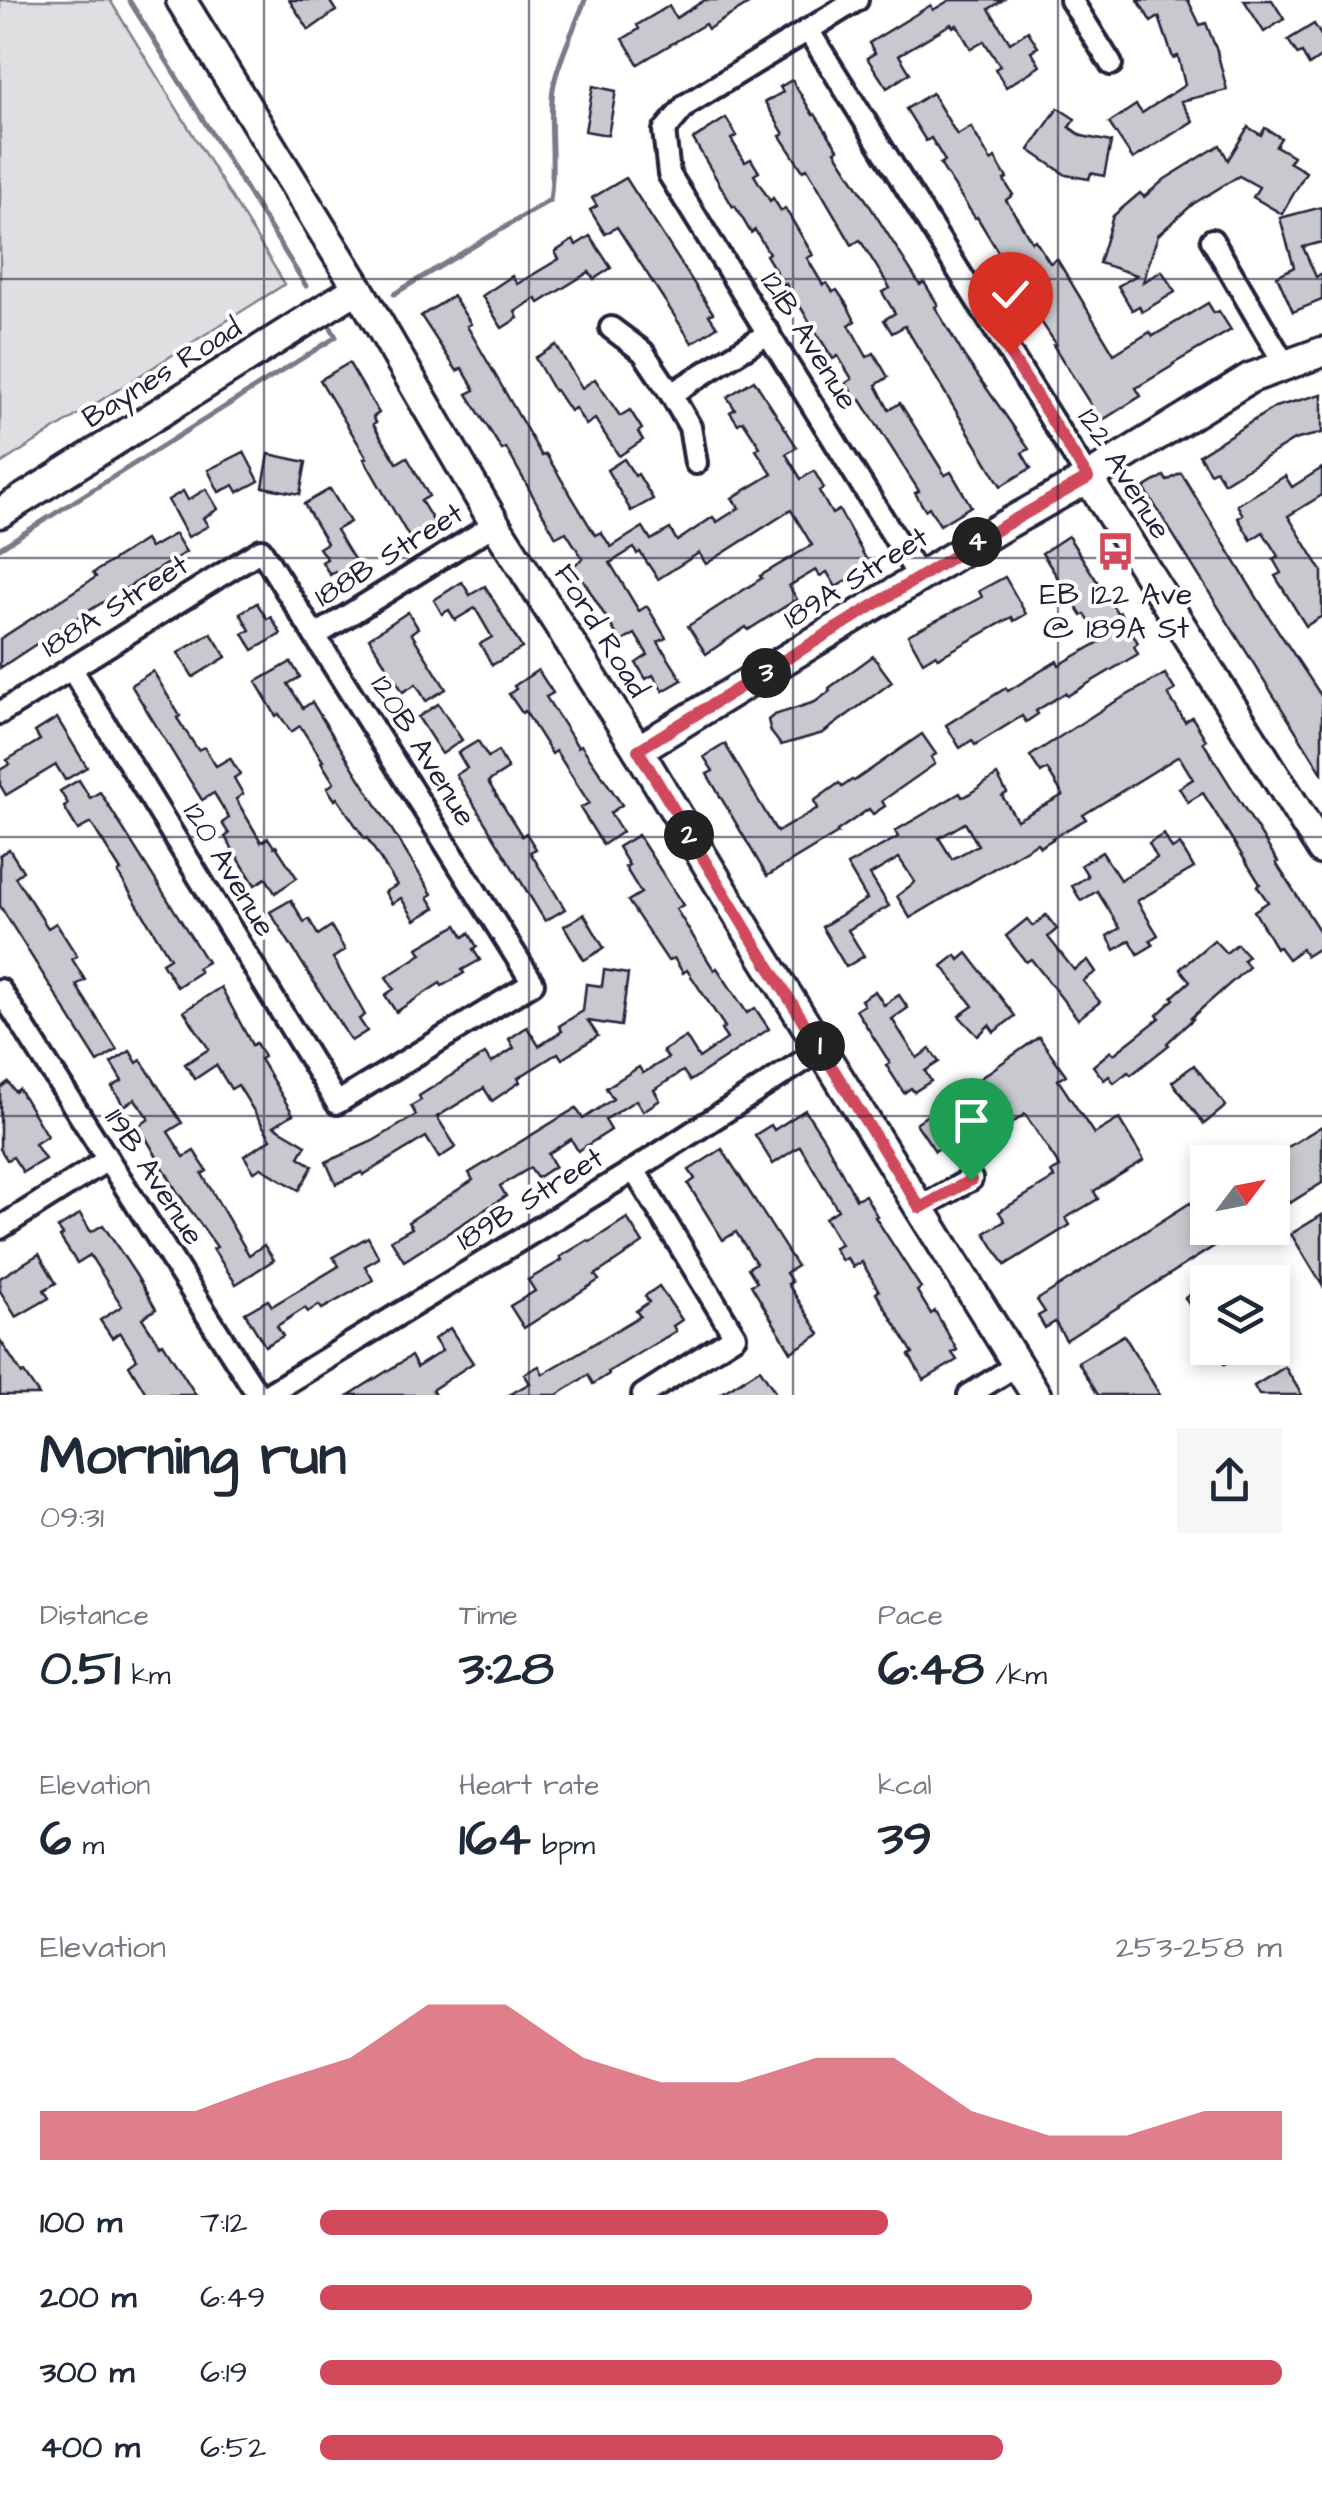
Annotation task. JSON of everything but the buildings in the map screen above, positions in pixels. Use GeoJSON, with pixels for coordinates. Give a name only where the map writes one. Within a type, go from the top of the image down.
{"type":"FeatureCollection","features":[{"type":"Feature","properties":{"kind":"street","name":"Ford Road"},"geometry":{"type":"LineString","coordinates":[[180,0],[358,288],[495,524],[1036,1395]]}},
{"type":"Feature","properties":{"kind":"street"},"geometry":{"type":"LineString","coordinates":[[808,30],[857,0]]}},
{"type":"Feature","properties":{"kind":"street"},"geometry":{"type":"LineString","coordinates":[[1071,0],[1110,64]]}},
{"type":"Feature","properties":{"kind":"street","name":"121B Avenue"},"geometry":{"type":"LineString","coordinates":[[808,30],[686,104],[664,131],[669,174],[920,577]]}},
{"type":"Feature","properties":{"kind":"street","name":"122 Avenue"},"geometry":{"type":"LineString","coordinates":[[808,30],[1322,850]]}},
{"type":"Feature","properties":{"kind":"street"},"geometry":{"type":"LineString","coordinates":[[1212,240],[1285,365]]}},
{"type":"Feature","properties":{"kind":"street","name":"Baynes Road"},"geometry":{"type":"LineString","coordinates":[[0,513],[358,288]]}},
{"type":"Feature","properties":{"kind":"street"},"geometry":{"type":"LineString","coordinates":[[611,328],[643,352],[672,394],[690,426],[696,463]]}},
{"type":"Feature","properties":{"kind":"street"},"geometry":{"type":"LineString","coordinates":[[672,394],[768,333]]}},
{"type":"Feature","properties":{"kind":"street","name":"189A Street"},"geometry":{"type":"LineString","coordinates":[[638,750],[1250,378],[1322,352]]}},
{"type":"Feature","properties":{"kind":"street","name":"188B Street"},"geometry":{"type":"LineString","coordinates":[[316,636],[495,524]]}},
{"type":"Feature","properties":{"kind":"street","name":"120B Avenue"},"geometry":{"type":"LineString","coordinates":[[262,550],[533,984],[337,1103]]}},
{"type":"Feature","properties":{"kind":"street","name":"188A Street"},"geometry":{"type":"LineString","coordinates":[[0,713],[262,550]]}},
{"type":"Feature","properties":{"kind":"street","name":"120 Avenue"},"geometry":{"type":"LineString","coordinates":[[71,668],[337,1103]]}},
{"type":"Feature","properties":{"kind":"street","name":"119B Avenue"},"geometry":{"type":"LineString","coordinates":[[0,990],[258,1395]]}},
{"type":"Feature","properties":{"kind":"street","name":"189B Street"},"geometry":{"type":"LineString","coordinates":[[268,1395],[634,1170],[822,1049]]}},
{"type":"Feature","properties":{"kind":"street"},"geometry":{"type":"LineString","coordinates":[[0,1228],[107,1160]]}},
{"type":"Feature","properties":{"kind":"street"},"geometry":{"type":"LineString","coordinates":[[634,1170],[735,1336],[644,1395]]}},
{"type":"Feature","properties":{"kind":"street"},"geometry":{"type":"LineString","coordinates":[[920,1208],[971,1180]]}},
{"type":"Feature","properties":{"kind":"street"},"geometry":{"type":"LineString","coordinates":[[969,1395],[1018,1365]]}},
{"type":"Feature","properties":{"kind":"shaded area"},"geometry":{"type":"Polygon","coordinates":[[[0,0],[110,0],[285,284],[0,464],[0,0]]]}},
{"type":"Feature","properties":{"kind":"waterway"},"geometry":{"type":"LineString","coordinates":[[129,0],[306,286]]}},
{"type":"Feature","properties":{"kind":"waterway"},"geometry":{"type":"LineString","coordinates":[[394,294],[550,200],[553,89],[585,0]]}},
{"type":"Feature","properties":{"kind":"waterway"},"geometry":{"type":"LineString","coordinates":[[0,548],[336,337],[331,328]]}},
{"type":"Feature","properties":{"kind":"place","name":"EB 122 Ave @ 189A St"},"geometry":{"type":"Point","coordinates":[1116,551]}},
{"type":"Feature","properties":{"kind":"route"},"geometry":{"type":"LineString","coordinates":[[971,1180],[920,1208],[638,750],[1088,478],[1010,354]]}}]}
